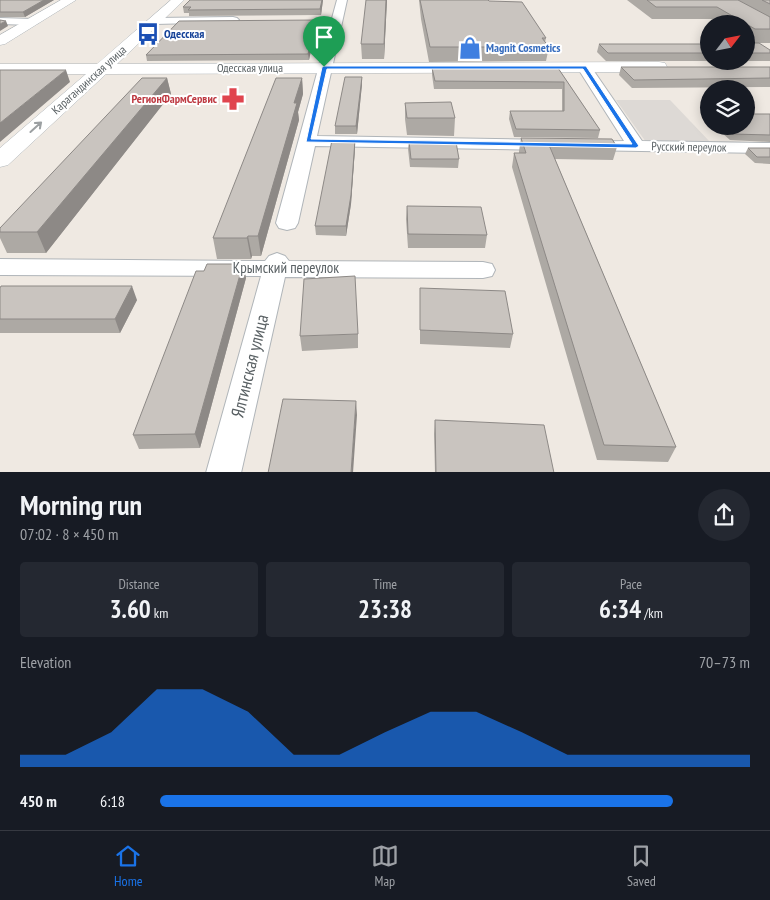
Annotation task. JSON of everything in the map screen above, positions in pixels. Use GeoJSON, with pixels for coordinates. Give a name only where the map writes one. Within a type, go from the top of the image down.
{"type":"FeatureCollection","features":[{"type":"Feature","properties":{"kind":"street"},"geometry":{"type":"LineString","coordinates":[[0,41],[70,0]]}},
{"type":"Feature","properties":{"kind":"street","name":"Карагандинская улица"},"geometry":{"type":"LineString","coordinates":[[0,160],[178,0]]}},
{"type":"Feature","properties":{"kind":"street"},"geometry":{"type":"LineString","coordinates":[[287,223],[308,141],[332,20],[342,0]]}},
{"type":"Feature","properties":{"kind":"street"},"geometry":{"type":"LineString","coordinates":[[155,20],[241,20]]}},
{"type":"Feature","properties":{"kind":"street"},"geometry":{"type":"LineString","coordinates":[[0,21],[33,22]]}},
{"type":"Feature","properties":{"kind":"street","name":"Одесская улица"},"geometry":{"type":"LineString","coordinates":[[0,69],[324,67],[679,68]]}},
{"type":"Feature","properties":{"kind":"street"},"geometry":{"type":"LineString","coordinates":[[584,68],[636,146]]}},
{"type":"Feature","properties":{"kind":"street","name":"Русский переулок"},"geometry":{"type":"LineString","coordinates":[[308,141],[770,148]]}},
{"type":"Feature","properties":{"kind":"street","name":"Крымский переулок"},"geometry":{"type":"LineString","coordinates":[[0,267],[276,264],[483,270]]}},
{"type":"Feature","properties":{"kind":"street","name":"Ялтинская улица"},"geometry":{"type":"LineString","coordinates":[[223,472],[276,264]]}},
{"type":"Feature","properties":{"kind":"shaded area"},"geometry":{"type":"Polygon","coordinates":[[[616,100],[670,100],[700,131],[700,135],[703,135],[711,143],[646,142],[616,100]]]}},
{"type":"Feature","properties":{"kind":"building"},"geometry":{"type":"Polygon","coordinates":[[[0,0],[44,0],[23,12],[0,12],[0,0]]]}},
{"type":"Feature","properties":{"kind":"building"},"geometry":{"type":"Polygon","coordinates":[[[190,0],[322,0],[320,9],[188,10],[191,7],[183,7],[190,0]]]}},
{"type":"Feature","properties":{"kind":"building"},"geometry":{"type":"Polygon","coordinates":[[[366,0],[386,0],[384,44],[361,44],[366,0]]]}},
{"type":"Feature","properties":{"kind":"building"},"geometry":{"type":"Polygon","coordinates":[[[420,0],[522,2],[546,38],[542,38],[549,47],[430,47],[420,0]]]}},
{"type":"Feature","properties":{"kind":"building"},"geometry":{"type":"Polygon","coordinates":[[[647,0],[738,0],[770,17],[770,29],[755,29],[755,15],[731,15],[717,7],[656,7],[647,0]]]}},
{"type":"Feature","properties":{"kind":"building"},"geometry":{"type":"Polygon","coordinates":[[[762,0],[770,0],[770,4],[762,0]]]}},
{"type":"Feature","properties":{"kind":"building"},"geometry":{"type":"Polygon","coordinates":[[[319,20],[318,31],[314,31],[308,54],[146,55],[179,21],[319,20]]]}},
{"type":"Feature","properties":{"kind":"building"},"geometry":{"type":"Polygon","coordinates":[[[755,43],[759,43],[770,50],[770,53],[755,53],[755,43]]]}},
{"type":"Feature","properties":{"kind":"building"},"geometry":{"type":"Polygon","coordinates":[[[599,44],[700,44],[700,53],[608,53],[599,44]]]}},
{"type":"Feature","properties":{"kind":"building"},"geometry":{"type":"Polygon","coordinates":[[[621,67],[700,67],[700,70],[755,70],[755,67],[770,67],[770,78],[634,80],[621,67]]]}},
{"type":"Feature","properties":{"kind":"building"},"geometry":{"type":"Polygon","coordinates":[[[432,68],[558,68],[600,130],[516,129],[510,111],[564,111],[564,82],[435,81],[432,68]]]}},
{"type":"Feature","properties":{"kind":"building"},"geometry":{"type":"Polygon","coordinates":[[[0,70],[66,70],[0,123],[0,70]]]}},
{"type":"Feature","properties":{"kind":"building"},"geometry":{"type":"Polygon","coordinates":[[[345,77],[362,77],[356,126],[335,126],[345,77]]]}},
{"type":"Feature","properties":{"kind":"building"},"geometry":{"type":"Polygon","coordinates":[[[142,78],[167,78],[37,232],[0,232],[0,228],[142,78]]]}},
{"type":"Feature","properties":{"kind":"building"},"geometry":{"type":"Polygon","coordinates":[[[276,78],[302,78],[294,103],[297,103],[258,236],[248,236],[247,238],[213,238],[276,78]]]}},
{"type":"Feature","properties":{"kind":"building"},"geometry":{"type":"Polygon","coordinates":[[[451,102],[455,118],[407,118],[405,103],[451,102]]]}},
{"type":"Feature","properties":{"kind":"building"},"geometry":{"type":"Polygon","coordinates":[[[755,114],[770,114],[770,135],[755,135],[755,114]]]}},
{"type":"Feature","properties":{"kind":"building"},"geometry":{"type":"Polygon","coordinates":[[[521,138],[612,139],[617,147],[549,145],[676,447],[604,445],[514,153],[526,153],[521,138]]]}},
{"type":"Feature","properties":{"kind":"building"},"geometry":{"type":"Polygon","coordinates":[[[332,140],[355,140],[351,195],[346,226],[315,226],[332,140]]]}},
{"type":"Feature","properties":{"kind":"building"},"geometry":{"type":"Polygon","coordinates":[[[409,141],[456,142],[459,159],[411,159],[409,141]]]}},
{"type":"Feature","properties":{"kind":"building"},"geometry":{"type":"Polygon","coordinates":[[[748,148],[770,148],[770,157],[757,157],[748,148]]]}},
{"type":"Feature","properties":{"kind":"building"},"geometry":{"type":"Polygon","coordinates":[[[407,206],[481,207],[487,235],[408,234],[407,206]]]}},
{"type":"Feature","properties":{"kind":"building"},"geometry":{"type":"Polygon","coordinates":[[[207,264],[243,264],[195,434],[133,435],[196,271],[204,271],[207,264]]]}},
{"type":"Feature","properties":{"kind":"building"},"geometry":{"type":"Polygon","coordinates":[[[355,276],[358,334],[300,336],[304,279],[355,276]]]}},
{"type":"Feature","properties":{"kind":"building"},"geometry":{"type":"Polygon","coordinates":[[[1,286],[132,286],[115,319],[0,319],[1,286]]]}},
{"type":"Feature","properties":{"kind":"building"},"geometry":{"type":"Polygon","coordinates":[[[420,288],[505,291],[513,334],[420,330],[420,288]]]}},
{"type":"Feature","properties":{"kind":"building"},"geometry":{"type":"Polygon","coordinates":[[[283,399],[356,401],[351,472],[268,472],[283,399]]]}},
{"type":"Feature","properties":{"kind":"building"},"geometry":{"type":"Polygon","coordinates":[[[435,420],[544,425],[554,472],[436,472],[435,420]]]}},
{"type":"Feature","properties":{"kind":"place","name":"Одесская"},"geometry":{"type":"Point","coordinates":[148,34]}},
{"type":"Feature","properties":{"kind":"place","name":"Magnit Cosmetics"},"geometry":{"type":"Point","coordinates":[470,48]}},
{"type":"Feature","properties":{"kind":"place","name":"РегионФармСервис"},"geometry":{"type":"Point","coordinates":[233,99]}},
{"type":"Feature","properties":{"kind":"route"},"geometry":{"type":"LineString","coordinates":[[324,67],[584,68],[636,146],[308,141],[324,67]]}}]}
